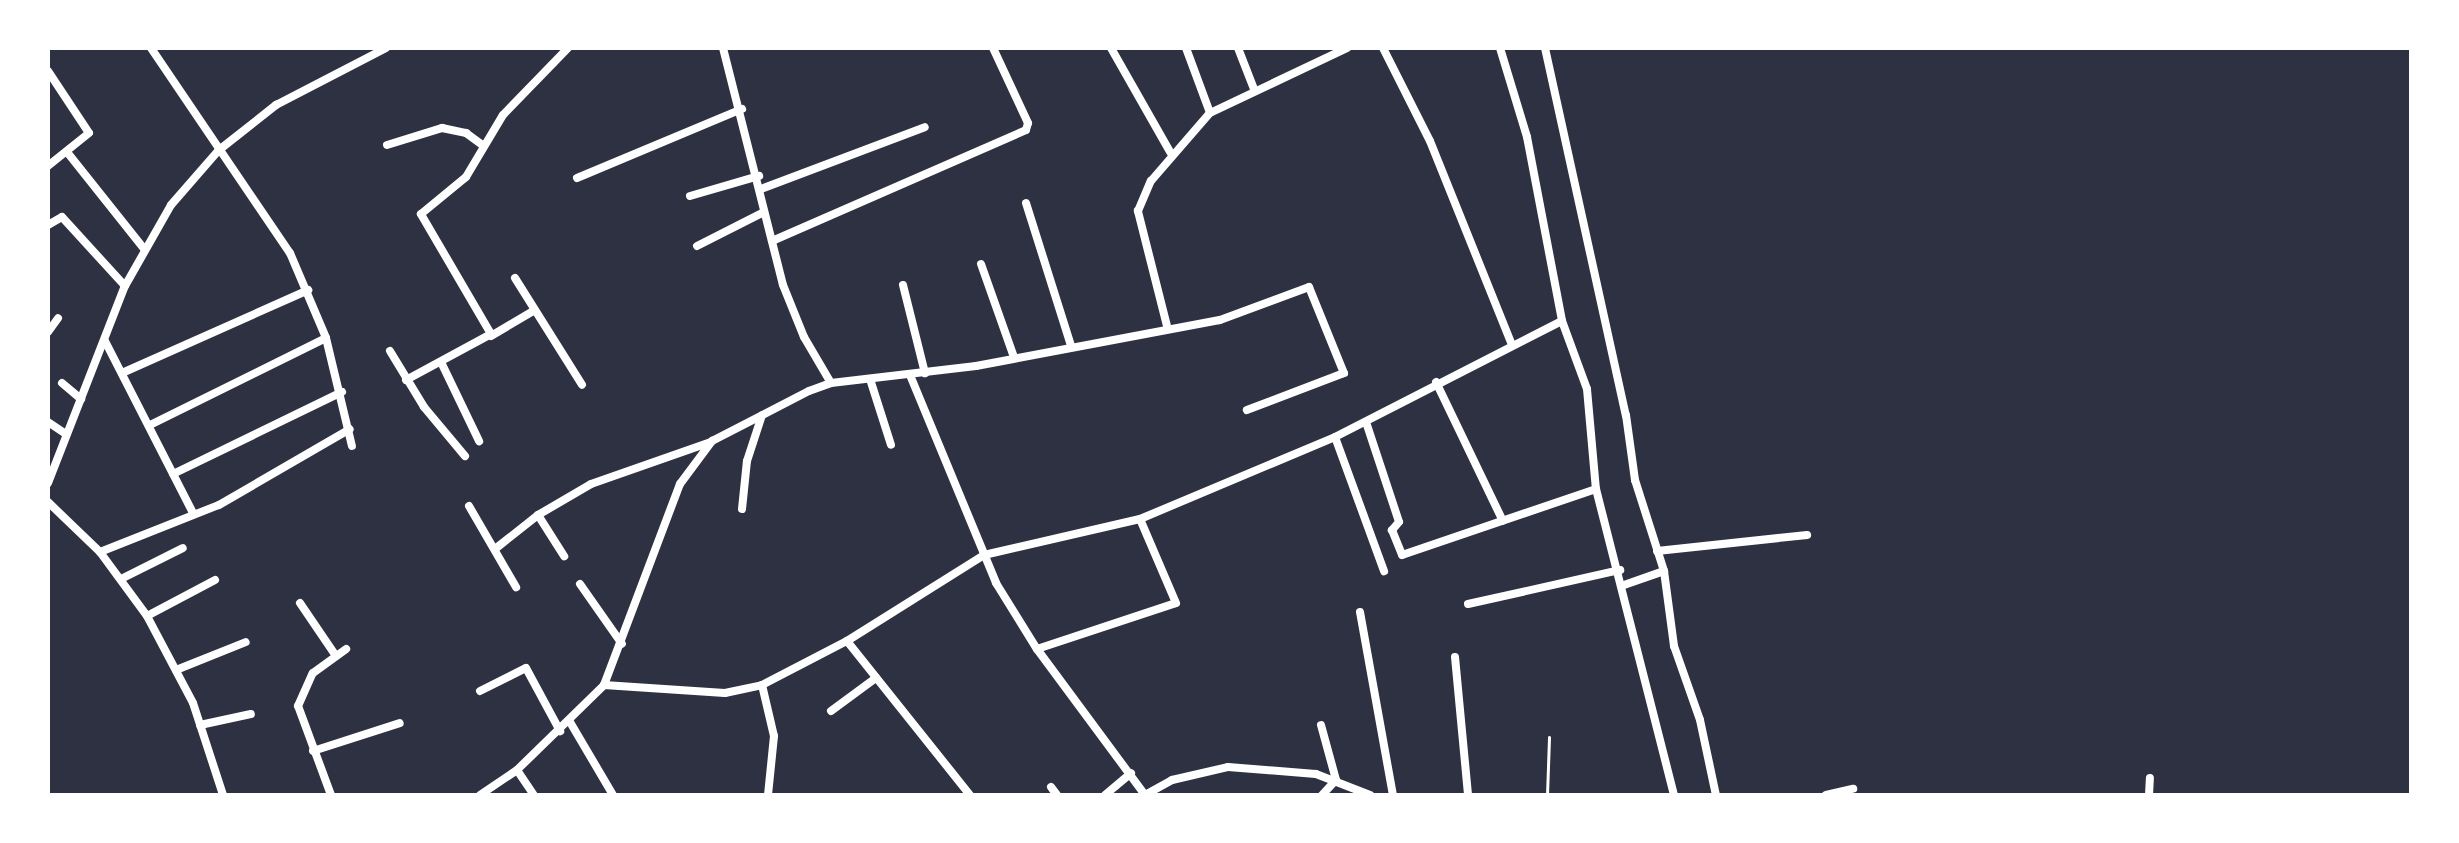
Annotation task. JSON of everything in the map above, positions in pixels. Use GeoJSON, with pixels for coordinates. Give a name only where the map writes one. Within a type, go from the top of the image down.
{"type":"FeatureCollection","features":[{"type":"Feature","properties":{"kind":"street"},"geometry":{"type":"LineString","coordinates":[[151,48],[219,150],[269,217],[308,290],[342,392],[352,446]]}},
{"type":"Feature","properties":{"kind":"street"},"geometry":{"type":"LineString","coordinates":[[48,483],[125,286],[171,205],[219,150],[276,105],[386,48]]}},
{"type":"Feature","properties":{"kind":"street"},"geometry":{"type":"LineString","coordinates":[[491,336],[420,220],[424,210],[466,177],[514,101],[568,48]]}},
{"type":"Feature","properties":{"kind":"street"},"geometry":{"type":"LineString","coordinates":[[723,48],[742,109],[772,241],[804,337],[831,383]]}},
{"type":"Feature","properties":{"kind":"street"},"geometry":{"type":"LineString","coordinates":[[772,241],[1026,130],[1028,123],[993,48]]}},
{"type":"Feature","properties":{"kind":"street"},"geometry":{"type":"LineString","coordinates":[[1111,48],[1170,152]]}},
{"type":"Feature","properties":{"kind":"street"},"geometry":{"type":"LineString","coordinates":[[1186,48],[1210,113]]}},
{"type":"Feature","properties":{"kind":"street"},"geometry":{"type":"LineString","coordinates":[[1238,48],[1254,89]]}},
{"type":"Feature","properties":{"kind":"street"},"geometry":{"type":"LineString","coordinates":[[1383,48],[1430,141],[1512,345]]}},
{"type":"Feature","properties":{"kind":"street"},"geometry":{"type":"LineString","coordinates":[[1500,48],[1527,137],[1562,321],[1587,389],[1596,489],[1620,570],[1628,583],[1674,795]]}},
{"type":"Feature","properties":{"kind":"street"},"geometry":{"type":"LineString","coordinates":[[1545,48],[1626,415],[1635,480],[1657,551],[1674,646],[1700,720],[1716,795]]}},
{"type":"Feature","properties":{"kind":"street"},"geometry":{"type":"LineString","coordinates":[[1167,326],[1138,211],[1141,196],[1170,152],[1210,113],[1342,49]]}},
{"type":"Feature","properties":{"kind":"street"},"geometry":{"type":"LineString","coordinates":[[48,71],[88,136],[48,166]]}},
{"type":"Feature","properties":{"kind":"street"},"geometry":{"type":"LineString","coordinates":[[577,178],[742,109]]}},
{"type":"Feature","properties":{"kind":"street"},"geometry":{"type":"LineString","coordinates":[[761,189],[925,127]]}},
{"type":"Feature","properties":{"kind":"street"},"geometry":{"type":"LineString","coordinates":[[387,145],[442,128],[466,133],[484,146]]}},
{"type":"Feature","properties":{"kind":"street"},"geometry":{"type":"LineString","coordinates":[[67,152],[145,250]]}},
{"type":"Feature","properties":{"kind":"street"},"geometry":{"type":"LineString","coordinates":[[690,196],[759,176]]}},
{"type":"Feature","properties":{"kind":"street"},"geometry":{"type":"LineString","coordinates":[[1026,203],[1071,346]]}},
{"type":"Feature","properties":{"kind":"street"},"geometry":{"type":"LineString","coordinates":[[697,246],[764,212]]}},
{"type":"Feature","properties":{"kind":"street"},"geometry":{"type":"LineString","coordinates":[[48,225],[61,216],[125,286]]}},
{"type":"Feature","properties":{"kind":"street"},"geometry":{"type":"LineString","coordinates":[[981,264],[1014,357]]}},
{"type":"Feature","properties":{"kind":"street"},"geometry":{"type":"LineString","coordinates":[[515,278],[582,385]]}},
{"type":"Feature","properties":{"kind":"street"},"geometry":{"type":"LineString","coordinates":[[903,285],[925,373]]}},
{"type":"Feature","properties":{"kind":"street"},"geometry":{"type":"LineString","coordinates":[[495,549],[538,515],[610,475],[712,441],[831,383],[925,373],[1232,316],[1303,286],[1310,289],[1344,373],[1247,410]]}},
{"type":"Feature","properties":{"kind":"street"},"geometry":{"type":"LineString","coordinates":[[122,373],[308,290]]}},
{"type":"Feature","properties":{"kind":"street"},"geometry":{"type":"LineString","coordinates":[[406,380],[535,310]]}},
{"type":"Feature","properties":{"kind":"street"},"geometry":{"type":"LineString","coordinates":[[48,332],[58,318]]}},
{"type":"Feature","properties":{"kind":"street"},"geometry":{"type":"LineString","coordinates":[[604,685],[725,693],[762,685],[847,641],[984,555],[1140,519],[1335,437],[1436,382],[1562,321]]}},
{"type":"Feature","properties":{"kind":"street"},"geometry":{"type":"LineString","coordinates":[[150,425],[326,338]]}},
{"type":"Feature","properties":{"kind":"street"},"geometry":{"type":"LineString","coordinates":[[105,341],[193,513]]}},
{"type":"Feature","properties":{"kind":"street"},"geometry":{"type":"LineString","coordinates":[[390,351],[406,380],[465,456]]}},
{"type":"Feature","properties":{"kind":"street"},"geometry":{"type":"LineString","coordinates":[[441,362],[479,441]]}},
{"type":"Feature","properties":{"kind":"street"},"geometry":{"type":"LineString","coordinates":[[910,375],[984,555],[1037,649],[1145,795],[1199,771],[1228,767],[1287,769],[1336,780],[1370,795]]}},
{"type":"Feature","properties":{"kind":"street"},"geometry":{"type":"LineString","coordinates":[[870,379],[891,445]]}},
{"type":"Feature","properties":{"kind":"street"},"geometry":{"type":"LineString","coordinates":[[1436,382],[1503,521]]}},
{"type":"Feature","properties":{"kind":"street"},"geometry":{"type":"LineString","coordinates":[[62,383],[81,399]]}},
{"type":"Feature","properties":{"kind":"street"},"geometry":{"type":"LineString","coordinates":[[173,474],[342,392]]}},
{"type":"Feature","properties":{"kind":"street"},"geometry":{"type":"LineString","coordinates":[[742,509],[747,461],[763,414]]}},
{"type":"Feature","properties":{"kind":"street"},"geometry":{"type":"LineString","coordinates":[[48,422],[66,434]]}},
{"type":"Feature","properties":{"kind":"street"},"geometry":{"type":"LineString","coordinates":[[1366,422],[1399,522],[1392,530],[1395,550],[1405,555],[1596,489]]}},
{"type":"Feature","properties":{"kind":"street"},"geometry":{"type":"LineString","coordinates":[[100,552],[219,505],[350,429]]}},
{"type":"Feature","properties":{"kind":"street"},"geometry":{"type":"LineString","coordinates":[[1335,437],[1384,571]]}},
{"type":"Feature","properties":{"kind":"street"},"geometry":{"type":"LineString","coordinates":[[480,795],[517,770],[570,722],[604,685],[622,644],[652,547],[680,484],[712,441]]}},
{"type":"Feature","properties":{"kind":"street"},"geometry":{"type":"LineString","coordinates":[[48,502],[100,552],[147,616],[176,670],[200,725],[223,795]]}},
{"type":"Feature","properties":{"kind":"street"},"geometry":{"type":"LineString","coordinates":[[469,506],[516,587]]}},
{"type":"Feature","properties":{"kind":"street"},"geometry":{"type":"LineString","coordinates":[[538,515],[564,556]]}},
{"type":"Feature","properties":{"kind":"street"},"geometry":{"type":"LineString","coordinates":[[1037,649],[1176,603],[1140,519]]}},
{"type":"Feature","properties":{"kind":"street"},"geometry":{"type":"LineString","coordinates":[[1657,551],[1807,535]]}},
{"type":"Feature","properties":{"kind":"street"},"geometry":{"type":"LineString","coordinates":[[121,579],[183,548]]}},
{"type":"Feature","properties":{"kind":"street"},"geometry":{"type":"LineString","coordinates":[[1468,604],[1620,570]]}},
{"type":"Feature","properties":{"kind":"street"},"geometry":{"type":"LineString","coordinates":[[1628,583],[1660,572]]}},
{"type":"Feature","properties":{"kind":"street"},"geometry":{"type":"LineString","coordinates":[[147,616],[215,580]]}},
{"type":"Feature","properties":{"kind":"street"},"geometry":{"type":"LineString","coordinates":[[580,584],[622,644]]}},
{"type":"Feature","properties":{"kind":"street"},"geometry":{"type":"LineString","coordinates":[[300,603],[336,656]]}},
{"type":"Feature","properties":{"kind":"street"},"geometry":{"type":"LineString","coordinates":[[1360,612],[1393,795]]}},
{"type":"Feature","properties":{"kind":"street"},"geometry":{"type":"LineString","coordinates":[[847,641],[970,795]]}},
{"type":"Feature","properties":{"kind":"street"},"geometry":{"type":"LineString","coordinates":[[176,670],[246,642]]}},
{"type":"Feature","properties":{"kind":"street"},"geometry":{"type":"LineString","coordinates":[[331,795],[298,706],[313,673],[346,649]]}},
{"type":"Feature","properties":{"kind":"street"},"geometry":{"type":"LineString","coordinates":[[1455,657],[1468,795]]}},
{"type":"Feature","properties":{"kind":"street"},"geometry":{"type":"LineString","coordinates":[[480,691],[527,668],[560,731]]}},
{"type":"Feature","properties":{"kind":"street"},"geometry":{"type":"LineString","coordinates":[[831,711],[876,678]]}},
{"type":"Feature","properties":{"kind":"street"},"geometry":{"type":"LineString","coordinates":[[762,685],[774,736],[768,795]]}},
{"type":"Feature","properties":{"kind":"street"},"geometry":{"type":"LineString","coordinates":[[200,725],[251,714]]}},
{"type":"Feature","properties":{"kind":"street"},"geometry":{"type":"LineString","coordinates":[[570,722],[613,795]]}},
{"type":"Feature","properties":{"kind":"street"},"geometry":{"type":"LineString","coordinates":[[313,751],[400,723]]}},
{"type":"Feature","properties":{"kind":"street"},"geometry":{"type":"LineString","coordinates":[[1321,725],[1336,780]]}},
{"type":"Feature","properties":{"kind":"street"},"geometry":{"type":"LineString","coordinates":[[517,770],[534,795]]}},
{"type":"Feature","properties":{"kind":"street"},"geometry":{"type":"LineString","coordinates":[[1105,795],[1131,773]]}},
{"type":"Feature","properties":{"kind":"street"},"geometry":{"type":"LineString","coordinates":[[2149,795],[2150,778]]}},
{"type":"Feature","properties":{"kind":"street"},"geometry":{"type":"LineString","coordinates":[[1322,795],[1336,780]]}},
{"type":"Feature","properties":{"kind":"street"},"geometry":{"type":"LineString","coordinates":[[1826,795],[1853,789]]}},
{"type":"Feature","properties":{"kind":"path"},"geometry":{"type":"LineString","coordinates":[[1547,795],[1549,737]]}}]}
